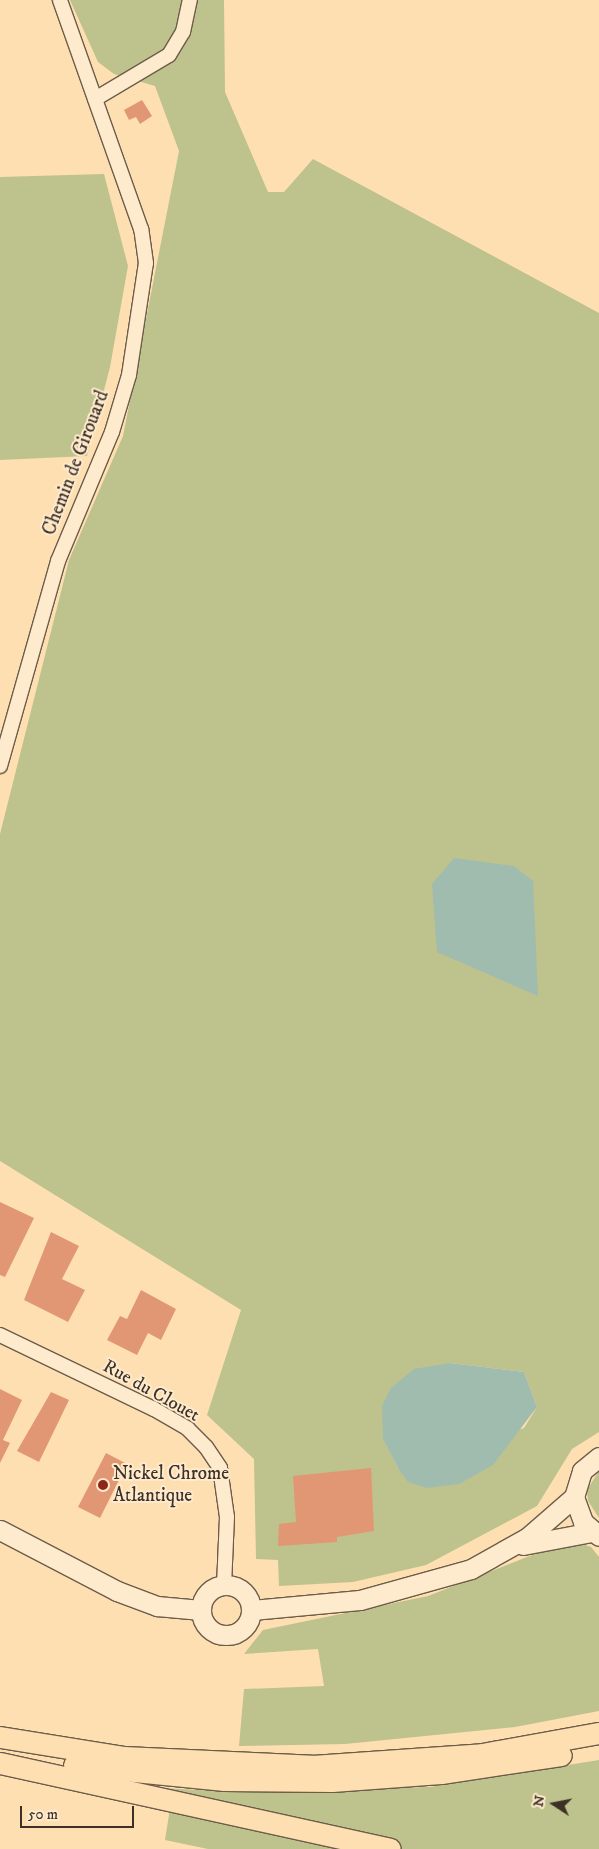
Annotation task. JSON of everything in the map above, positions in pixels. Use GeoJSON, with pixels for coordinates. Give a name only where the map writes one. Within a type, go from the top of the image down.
{"type":"FeatureCollection","features":[{"type":"Feature","properties":{"kind":"main road"},"geometry":{"type":"LineString","coordinates":[[596,1534],[576,1510],[574,1497],[582,1471],[599,1457]]}},
{"type":"Feature","properties":{"kind":"main road"},"geometry":{"type":"LineString","coordinates":[[506,1551],[574,1497]]}},
{"type":"Feature","properties":{"kind":"main road"},"geometry":{"type":"LineString","coordinates":[[0,1530],[117,1591],[157,1606],[201,1610]]}},
{"type":"Feature","properties":{"kind":"main road"},"geometry":{"type":"LineString","coordinates":[[252,1610],[360,1600],[410,1588],[471,1569],[506,1551],[558,1536],[596,1534]]}},
{"type":"Feature","properties":{"kind":"main road"},"geometry":{"type":"LineString","coordinates":[[224,1585],[240,1589],[252,1610],[247,1625],[226,1636],[211,1631],[201,1610],[205,1596],[224,1585]]}},
{"type":"Feature","properties":{"kind":"main road"},"geometry":{"type":"LineString","coordinates":[[0,1737],[124,1757],[312,1766],[482,1754],[599,1733]]}},
{"type":"Feature","properties":{"kind":"main road"},"geometry":{"type":"LineString","coordinates":[[0,1752],[172,1776],[332,1781],[441,1773],[599,1748]]}},
{"type":"Feature","properties":{"kind":"main road"},"geometry":{"type":"LineString","coordinates":[[0,1763],[390,1849]]}},
{"type":"Feature","properties":{"kind":"street","name":"Chemin de Girouard"},"geometry":{"type":"LineString","coordinates":[[0,766],[58,561],[112,432],[129,375],[142,301],[146,264],[141,229],[60,0]]}},
{"type":"Feature","properties":{"kind":"street"},"geometry":{"type":"LineString","coordinates":[[95,99],[169,55],[183,32],[190,0]]}},
{"type":"Feature","properties":{"kind":"street","name":"Rue du Clouet"},"geometry":{"type":"LineString","coordinates":[[0,1335],[188,1428],[206,1446],[220,1468],[227,1517],[224,1585]]}},
{"type":"Feature","properties":{"kind":"green space"},"geometry":{"type":"Polygon","coordinates":[[[70,0],[224,0],[225,92],[268,192],[284,192],[313,159],[599,313],[599,1432],[572,1449],[537,1506],[426,1565],[353,1582],[279,1586],[278,1560],[256,1559],[254,1459],[207,1415],[241,1310],[0,1161],[0,834],[69,560],[123,436],[179,151],[155,86],[114,74],[98,62],[70,0]],[[450,1363],[383,1438],[398,1468],[524,1428],[537,1407],[524,1372],[450,1363]]]}},
{"type":"Feature","properties":{"kind":"green space"},"geometry":{"type":"Polygon","coordinates":[[[104,174],[128,266],[110,367],[87,456],[0,460],[0,177],[104,174]]]}},
{"type":"Feature","properties":{"kind":"green space"},"geometry":{"type":"Polygon","coordinates":[[[599,1471],[599,1518],[588,1501],[587,1490],[599,1471]]]}},
{"type":"Feature","properties":{"kind":"green space"},"geometry":{"type":"Polygon","coordinates":[[[577,1542],[591,1547],[599,1557],[599,1711],[515,1727],[345,1744],[239,1746],[244,1689],[324,1686],[318,1649],[244,1654],[263,1630],[428,1596],[545,1550],[577,1542]]]}},
{"type":"Feature","properties":{"kind":"green space"},"geometry":{"type":"Polygon","coordinates":[[[599,1760],[599,1849],[208,1849],[165,1840],[172,1796],[161,1788],[238,1792],[430,1787],[599,1760]]]}},
{"type":"Feature","properties":{"kind":"shaded area"},"geometry":{"type":"Polygon","coordinates":[[[454,858],[514,866],[533,881],[538,996],[437,952],[432,884],[454,858]]]}},
{"type":"Feature","properties":{"kind":"shaded area"},"geometry":{"type":"Polygon","coordinates":[[[450,1363],[524,1372],[537,1407],[493,1465],[459,1484],[427,1488],[408,1482],[398,1468],[383,1439],[382,1406],[391,1388],[414,1369],[450,1363]]]}},
{"type":"Feature","properties":{"kind":"building"},"geometry":{"type":"Polygon","coordinates":[[[142,100],[152,116],[140,124],[136,117],[129,120],[124,110],[142,100]]]}},
{"type":"Feature","properties":{"kind":"building"},"geometry":{"type":"Polygon","coordinates":[[[0,1202],[34,1218],[5,1277],[0,1275],[0,1202]]]}},
{"type":"Feature","properties":{"kind":"building"},"geometry":{"type":"Polygon","coordinates":[[[51,1232],[79,1246],[62,1279],[85,1290],[68,1322],[24,1300],[51,1232]]]}},
{"type":"Feature","properties":{"kind":"building"},"geometry":{"type":"Polygon","coordinates":[[[141,1290],[176,1309],[161,1340],[148,1333],[137,1355],[107,1340],[120,1316],[127,1319],[141,1290]]]}},
{"type":"Feature","properties":{"kind":"building"},"geometry":{"type":"Polygon","coordinates":[[[0,1389],[22,1400],[3,1440],[10,1443],[0,1463],[0,1389]]]}},
{"type":"Feature","properties":{"kind":"building"},"geometry":{"type":"Polygon","coordinates":[[[51,1392],[69,1400],[39,1462],[17,1451],[51,1392]]]}},
{"type":"Feature","properties":{"kind":"building","name":"Nickel Chrome Atlantique"},"geometry":{"type":"Polygon","coordinates":[[[106,1453],[127,1464],[100,1518],[78,1507],[106,1453]]]}},
{"type":"Feature","properties":{"kind":"building"},"geometry":{"type":"Polygon","coordinates":[[[371,1468],[374,1531],[337,1537],[337,1542],[278,1546],[279,1524],[296,1522],[293,1476],[371,1468]]]}},
{"type":"Feature","properties":{"kind":"place","name":"Nickel Chrome Atlantique"},"geometry":{"type":"Point","coordinates":[103,1485]}}]}
